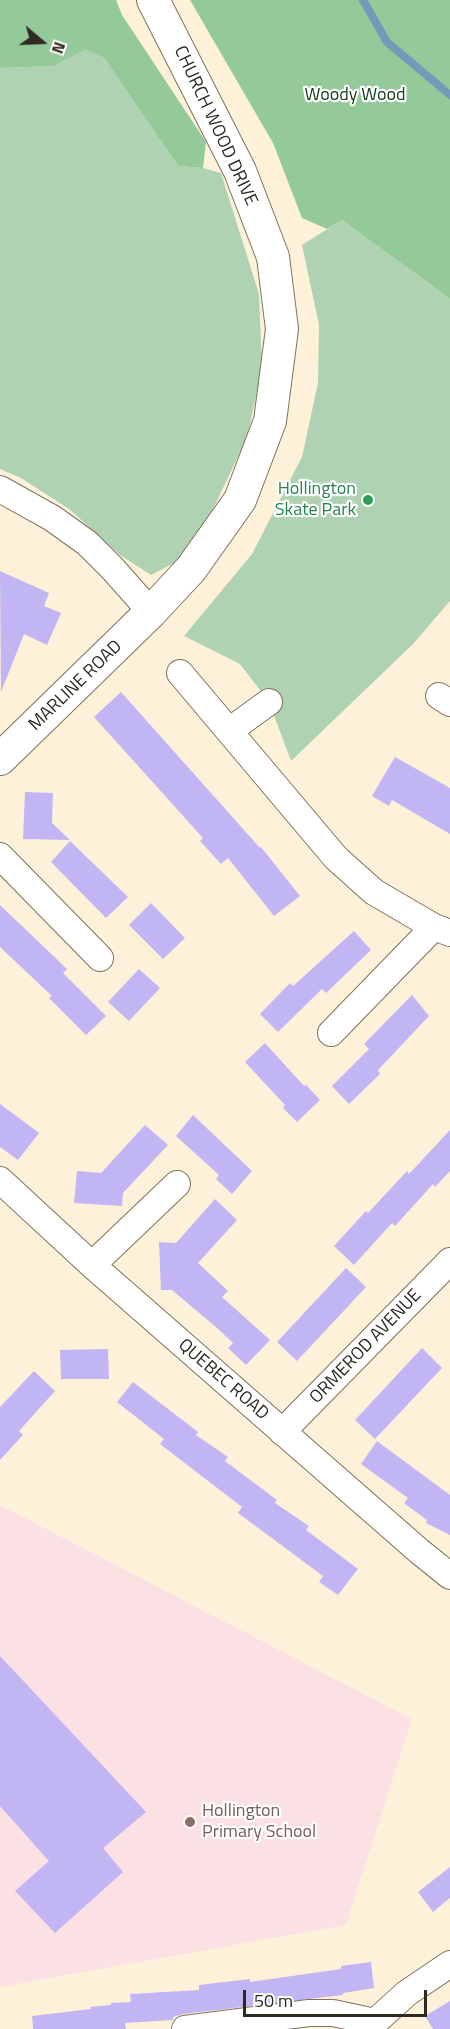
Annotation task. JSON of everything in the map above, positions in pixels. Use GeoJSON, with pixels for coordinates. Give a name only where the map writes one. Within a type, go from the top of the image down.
{"type":"FeatureCollection","features":[{"type":"Feature","properties":{"kind":"street","name":"CHURCH WOOD DRIVE"},"geometry":{"type":"LineString","coordinates":[[151,612],[191,569],[240,500],[270,421],[282,329],[273,257],[240,171],[153,0]]}},
{"type":"Feature","properties":{"kind":"street"},"geometry":{"type":"LineString","coordinates":[[0,489],[52,518],[87,543],[151,612]]}},
{"type":"Feature","properties":{"kind":"street","name":"MARLINE ROAD"},"geometry":{"type":"LineString","coordinates":[[0,759],[151,612]]}},
{"type":"Feature","properties":{"kind":"street"},"geometry":{"type":"LineString","coordinates":[[180,673],[336,858],[374,892],[442,930],[331,1034]]}},
{"type":"Feature","properties":{"kind":"street"},"geometry":{"type":"LineString","coordinates":[[229,731],[269,702]]}},
{"type":"Feature","properties":{"kind":"street"},"geometry":{"type":"LineString","coordinates":[[0,856],[100,958]]}},
{"type":"Feature","properties":{"kind":"street","name":"QUEBEC ROAD"},"geometry":{"type":"LineString","coordinates":[[0,1180],[92,1265],[450,1576]]}},
{"type":"Feature","properties":{"kind":"street"},"geometry":{"type":"LineString","coordinates":[[92,1265],[177,1184]]}},
{"type":"Feature","properties":{"kind":"street","name":"ORMEROD AVENUE"},"geometry":{"type":"LineString","coordinates":[[282,1432],[450,1261]]}},
{"type":"Feature","properties":{"kind":"street"},"geometry":{"type":"LineString","coordinates":[[184,2029],[309,2013],[333,2013],[373,2026],[407,1993],[450,1964]]}},
{"type":"Feature","properties":{"kind":"shaded area","name":"Hollington Primary School"},"geometry":{"type":"Polygon","coordinates":[[[0,1505],[412,1719],[346,1925],[0,1987],[0,1505]]]}},
{"type":"Feature","properties":{"kind":"green space"},"geometry":{"type":"Polygon","coordinates":[[[0,0],[116,0],[122,15],[206,142],[203,168],[178,166],[104,58],[85,50],[54,66],[0,68],[0,0]]]}},
{"type":"Feature","properties":{"kind":"green space","name":"Woody Wood"},"geometry":{"type":"Polygon","coordinates":[[[190,0],[450,0],[450,299],[342,220],[327,229],[302,218],[273,143],[190,0]]]}},
{"type":"Feature","properties":{"kind":"green space"},"geometry":{"type":"Polygon","coordinates":[[[85,50],[104,58],[178,166],[203,168],[221,173],[259,294],[262,368],[247,438],[213,509],[182,559],[151,575],[120,555],[69,509],[21,478],[0,469],[0,68],[54,66],[85,50]]]}},
{"type":"Feature","properties":{"kind":"green space"},"geometry":{"type":"Polygon","coordinates":[[[342,220],[450,299],[450,601],[413,644],[291,761],[269,702],[240,664],[184,636],[252,554],[302,457],[318,383],[319,325],[302,245],[342,220]]]}},
{"type":"Feature","properties":{"kind":"building"},"geometry":{"type":"Polygon","coordinates":[[[0,571],[49,593],[44,606],[61,613],[47,645],[24,634],[1,692],[0,571]]]}},
{"type":"Feature","properties":{"kind":"building"},"geometry":{"type":"Polygon","coordinates":[[[121,692],[261,847],[300,896],[274,916],[228,858],[221,864],[200,841],[203,838],[94,717],[121,692]]]}},
{"type":"Feature","properties":{"kind":"building"},"geometry":{"type":"Polygon","coordinates":[[[395,757],[450,788],[450,834],[392,800],[389,806],[372,796],[395,757]]]}},
{"type":"Feature","properties":{"kind":"building"},"geometry":{"type":"Polygon","coordinates":[[[25,792],[53,793],[52,823],[70,840],[23,839],[25,792]]]}},
{"type":"Feature","properties":{"kind":"building"},"geometry":{"type":"Polygon","coordinates":[[[70,841],[128,897],[106,918],[51,862],[70,841]]]}},
{"type":"Feature","properties":{"kind":"building"},"geometry":{"type":"Polygon","coordinates":[[[151,903],[185,938],[163,959],[129,925],[151,903]]]}},
{"type":"Feature","properties":{"kind":"building"},"geometry":{"type":"Polygon","coordinates":[[[0,905],[67,969],[63,973],[106,1016],[86,1035],[49,998],[52,996],[0,947],[0,905]]]}},
{"type":"Feature","properties":{"kind":"building"},"geometry":{"type":"Polygon","coordinates":[[[354,931],[371,950],[326,993],[322,989],[278,1032],[260,1014],[290,983],[293,986],[354,931]]]}},
{"type":"Feature","properties":{"kind":"building"},"geometry":{"type":"Polygon","coordinates":[[[139,969],[160,988],[129,1021],[108,1002],[139,969]]]}},
{"type":"Feature","properties":{"kind":"building"},"geometry":{"type":"Polygon","coordinates":[[[412,995],[429,1016],[378,1070],[380,1074],[349,1104],[332,1086],[369,1049],[364,1044],[412,995]]]}},
{"type":"Feature","properties":{"kind":"building"},"geometry":{"type":"Polygon","coordinates":[[[265,1043],[320,1100],[297,1122],[283,1108],[285,1105],[245,1062],[265,1043]]]}},
{"type":"Feature","properties":{"kind":"building"},"geometry":{"type":"Polygon","coordinates":[[[0,1104],[39,1133],[18,1160],[0,1147],[0,1104]]]}},
{"type":"Feature","properties":{"kind":"building"},"geometry":{"type":"Polygon","coordinates":[[[193,1115],[252,1171],[232,1194],[216,1179],[219,1175],[176,1136],[193,1115]]]}},
{"type":"Feature","properties":{"kind":"building"},"geometry":{"type":"Polygon","coordinates":[[[145,1125],[168,1145],[123,1193],[122,1206],[74,1203],[77,1171],[101,1173],[145,1125]]]}},
{"type":"Feature","properties":{"kind":"building"},"geometry":{"type":"Polygon","coordinates":[[[450,1130],[450,1171],[435,1187],[433,1184],[395,1226],[392,1223],[354,1265],[334,1246],[407,1171],[409,1174],[450,1130]]]}},
{"type":"Feature","properties":{"kind":"building"},"geometry":{"type":"Polygon","coordinates":[[[215,1199],[237,1220],[198,1263],[228,1291],[222,1297],[270,1340],[246,1365],[228,1348],[233,1343],[216,1327],[172,1290],[161,1290],[159,1242],[176,1243],[215,1199]]]}},
{"type":"Feature","properties":{"kind":"building"},"geometry":{"type":"Polygon","coordinates":[[[346,1268],[366,1287],[297,1361],[277,1342],[346,1268]]]}},
{"type":"Feature","properties":{"kind":"building"},"geometry":{"type":"Polygon","coordinates":[[[422,1348],[442,1368],[375,1439],[355,1420],[422,1348]]]}},
{"type":"Feature","properties":{"kind":"building"},"geometry":{"type":"Polygon","coordinates":[[[108,1349],[109,1379],[61,1379],[60,1350],[108,1349]]]}},
{"type":"Feature","properties":{"kind":"building"},"geometry":{"type":"Polygon","coordinates":[[[34,1371],[55,1391],[19,1431],[23,1435],[0,1460],[0,1407],[34,1371]]]}},
{"type":"Feature","properties":{"kind":"building"},"geometry":{"type":"Polygon","coordinates":[[[133,1382],[198,1432],[196,1435],[228,1457],[225,1461],[277,1500],[275,1503],[309,1526],[306,1530],[358,1569],[338,1595],[319,1582],[323,1576],[238,1513],[242,1507],[160,1444],[164,1439],[117,1402],[133,1382]]]}},
{"type":"Feature","properties":{"kind":"building"},"geometry":{"type":"Polygon","coordinates":[[[377,1441],[450,1495],[450,1535],[426,1523],[427,1520],[404,1503],[408,1498],[361,1464],[377,1441]]]}},
{"type":"Feature","properties":{"kind":"building"},"geometry":{"type":"Polygon","coordinates":[[[0,1656],[146,1812],[103,1848],[123,1872],[55,1933],[15,1891],[49,1861],[0,1806],[0,1656]]]}},
{"type":"Feature","properties":{"kind":"building"},"geometry":{"type":"Polygon","coordinates":[[[450,1867],[450,1898],[433,1912],[418,1892],[450,1867]]]}},
{"type":"Feature","properties":{"kind":"building"},"geometry":{"type":"Polygon","coordinates":[[[371,1962],[374,1988],[343,1993],[343,1995],[183,2014],[173,2017],[173,2020],[125,2023],[126,2029],[33,2029],[32,2016],[91,2009],[90,2007],[111,2005],[111,2003],[131,2002],[130,1994],[199,1990],[199,1985],[250,1979],[250,1982],[341,1969],[341,1966],[371,1962]]]}},
{"type":"Feature","properties":{"kind":"building"},"geometry":{"type":"Polygon","coordinates":[[[450,2001],[450,2029],[433,2029],[425,2016],[450,2001]]]}},
{"type":"Feature","properties":{"kind":"waterway"},"geometry":{"type":"LineString","coordinates":[[363,0],[387,42],[450,95]]}},
{"type":"Feature","properties":{"kind":"place","name":"Hollington Skate Park"},"geometry":{"type":"Point","coordinates":[368,500]}},
{"type":"Feature","properties":{"kind":"place","name":"Hollington Primary School"},"geometry":{"type":"Point","coordinates":[190,1822]}}]}
